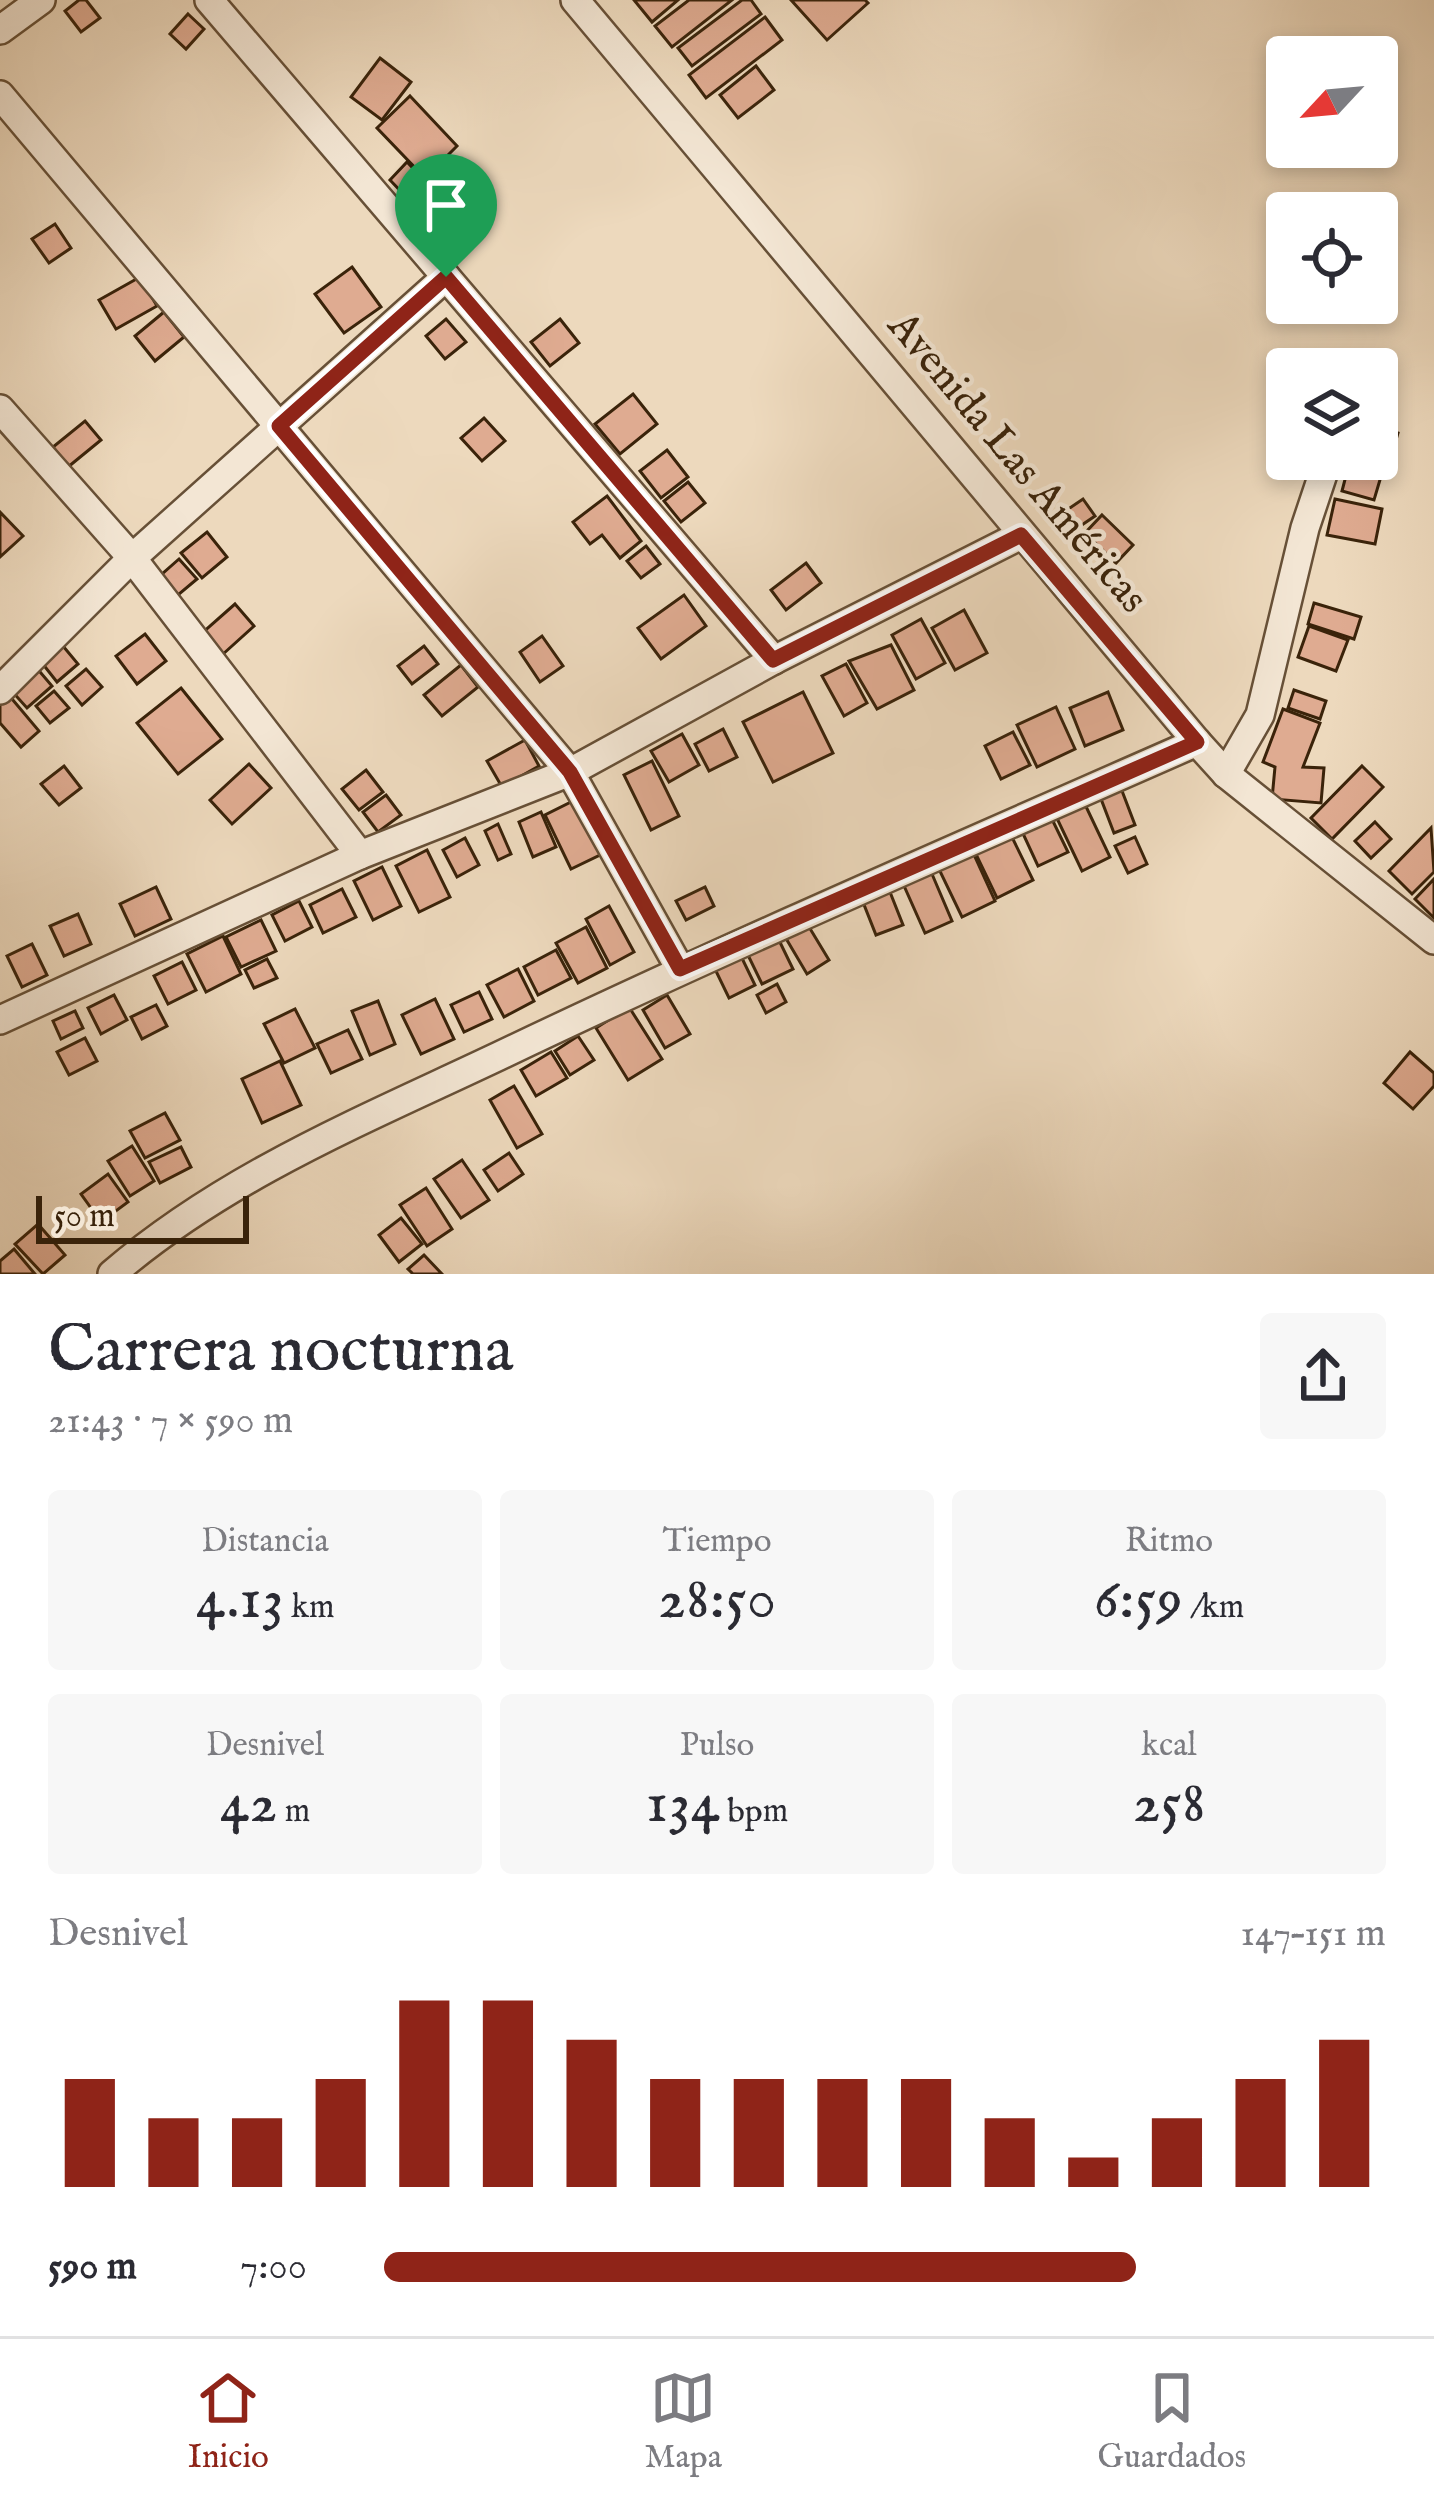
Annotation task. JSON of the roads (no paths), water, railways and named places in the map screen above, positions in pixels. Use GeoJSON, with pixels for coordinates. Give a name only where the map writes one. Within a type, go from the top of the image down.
{"type":"FeatureCollection","features":[{"type":"Feature","properties":{"kind":"street"},"geometry":{"type":"LineString","coordinates":[[0,30],[41,0]]}},
{"type":"Feature","properties":{"kind":"street"},"geometry":{"type":"LineString","coordinates":[[208,0],[773,660]]}},
{"type":"Feature","properties":{"kind":"street","name":"Avenida Las Américas"},"geometry":{"type":"LineString","coordinates":[[575,0],[1226,774],[1434,940]]}},
{"type":"Feature","properties":{"kind":"street"},"geometry":{"type":"LineString","coordinates":[[0,95],[570,772],[680,969]]}},
{"type":"Feature","properties":{"kind":"street"},"geometry":{"type":"LineString","coordinates":[[0,690],[132,558],[446,277]]}},
{"type":"Feature","properties":{"kind":"street"},"geometry":{"type":"LineString","coordinates":[[0,410],[132,558],[360,855]]}},
{"type":"Feature","properties":{"kind":"street"},"geometry":{"type":"LineString","coordinates":[[1226,774],[1260,716],[1321,480]]}},
{"type":"Feature","properties":{"kind":"street"},"geometry":{"type":"LineString","coordinates":[[0,1020],[360,855],[570,772],[773,660],[1021,535]]}},
{"type":"Feature","properties":{"kind":"street"},"geometry":{"type":"LineString","coordinates":[[112,1274],[160,1232],[251,1174],[680,969],[1197,742]]}}]}
